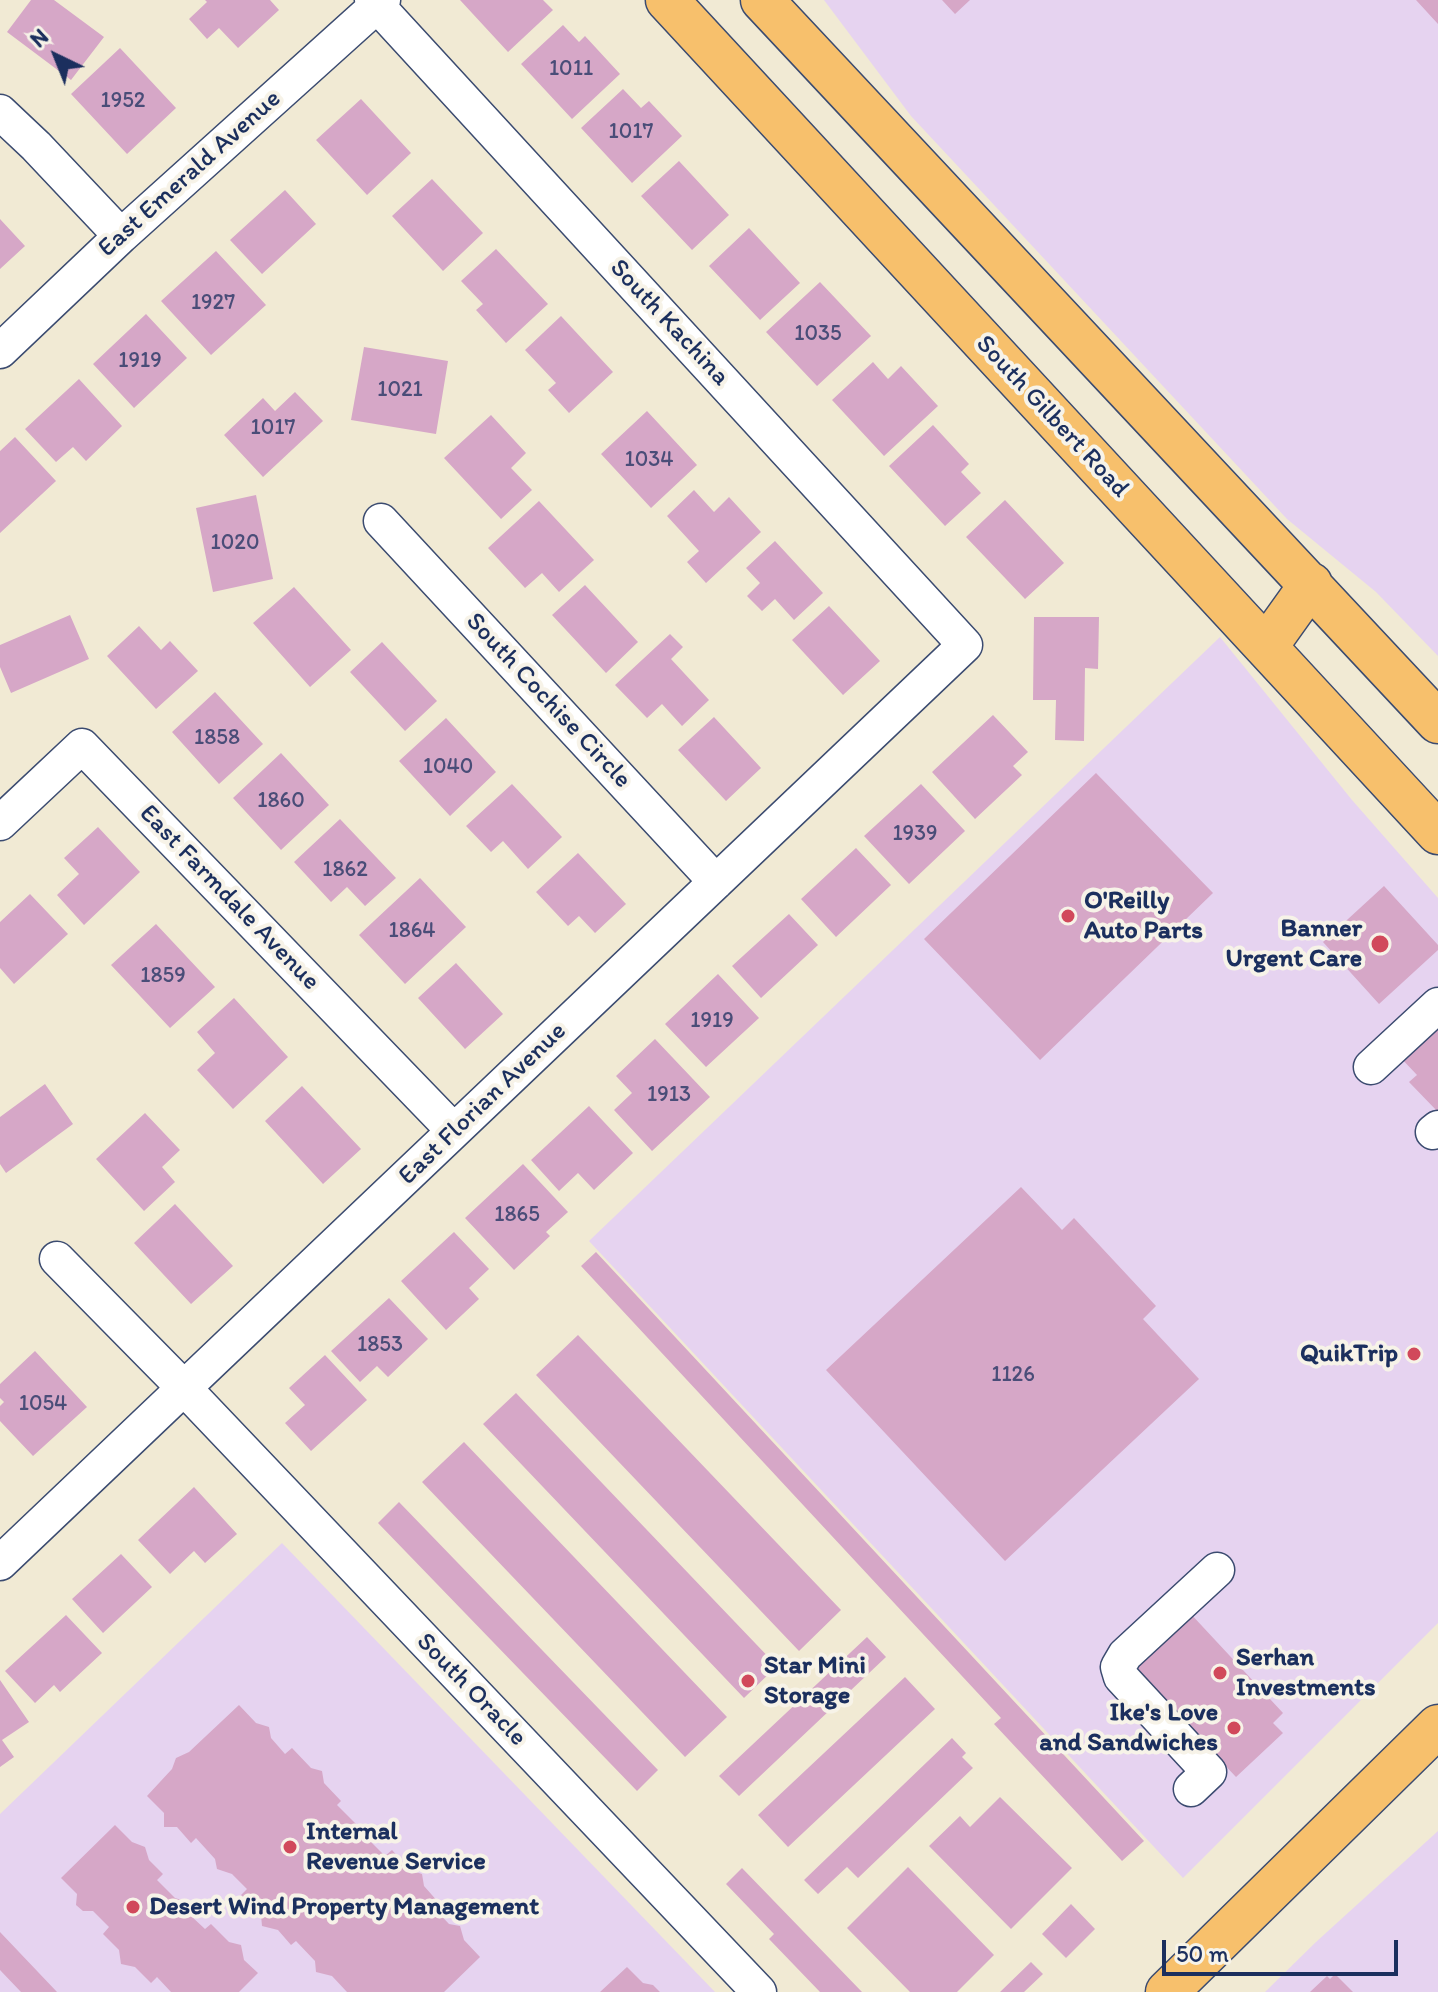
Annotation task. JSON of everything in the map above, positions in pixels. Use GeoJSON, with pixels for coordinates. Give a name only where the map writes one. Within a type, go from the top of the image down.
{"type":"FeatureCollection","features":[{"type":"Feature","properties":{"kind":"main road","name":"South Gilbert Road"},"geometry":{"type":"LineString","coordinates":[[667,0],[1438,833]]}},
{"type":"Feature","properties":{"kind":"main road"},"geometry":{"type":"LineString","coordinates":[[762,0],[1438,722]]}},
{"type":"Feature","properties":{"kind":"main road"},"geometry":{"type":"LineString","coordinates":[[1266,647],[1311,584]]}},
{"type":"Feature","properties":{"kind":"main road"},"geometry":{"type":"LineString","coordinates":[[1167,1992],[1438,1726]]}},
{"type":"Feature","properties":{"kind":"street","name":"East Emerald Avenue"},"geometry":{"type":"LineString","coordinates":[[0,351],[377,2]]}},
{"type":"Feature","properties":{"kind":"street","name":"South Kachina"},"geometry":{"type":"LineString","coordinates":[[377,2],[965,645]]}},
{"type":"Feature","properties":{"kind":"street"},"geometry":{"type":"LineString","coordinates":[[0,112],[121,236]]}},
{"type":"Feature","properties":{"kind":"street","name":"South Cochise Circle"},"geometry":{"type":"LineString","coordinates":[[381,521],[716,882]]}},
{"type":"Feature","properties":{"kind":"street","name":"East Florian Avenue"},"geometry":{"type":"LineString","coordinates":[[0,1563],[965,645]]}},
{"type":"Feature","properties":{"kind":"street","name":"East Farmdale Avenue"},"geometry":{"type":"LineString","coordinates":[[0,823],[82,746],[454,1131]]}},
{"type":"Feature","properties":{"kind":"street"},"geometry":{"type":"LineString","coordinates":[[1371,1067],[1438,1005]]}},
{"type":"Feature","properties":{"kind":"street","name":"South Oracle"},"geometry":{"type":"LineString","coordinates":[[57,1259],[184,1388],[759,1992]]}},
{"type":"Feature","properties":{"kind":"street"},"geometry":{"type":"LineString","coordinates":[[1191,1789],[1209,1772],[1121,1677],[1118,1667],[1125,1655],[1217,1570]]}},
{"type":"Feature","properties":{"kind":"shaded area"},"geometry":{"type":"Polygon","coordinates":[[[824,0],[1438,0],[1438,656],[1376,592],[1287,519],[911,116],[824,0]]]}},
{"type":"Feature","properties":{"kind":"shaded area"},"geometry":{"type":"Polygon","coordinates":[[[1220,637],[1352,800],[1438,898],[1438,1623],[1183,1878],[589,1241],[1220,637]]]}},
{"type":"Feature","properties":{"kind":"shaded area"},"geometry":{"type":"Polygon","coordinates":[[[282,1543],[715,1992],[0,1992],[0,1814],[282,1543]]]}},
{"type":"Feature","properties":{"kind":"shaded area"},"geometry":{"type":"Polygon","coordinates":[[[1438,1831],[1438,1992],[1265,1992],[1316,1942],[1438,1831]]]}},
{"type":"Feature","properties":{"kind":"building"},"geometry":{"type":"Polygon","coordinates":[[[31,0],[54,0],[104,37],[71,80],[7,32],[31,0]]]}},
{"type":"Feature","properties":{"kind":"building"},"geometry":{"type":"Polygon","coordinates":[[[205,0],[270,0],[279,10],[238,48],[219,28],[207,39],[189,19],[207,2],[205,0]]]}},
{"type":"Feature","properties":{"kind":"building"},"geometry":{"type":"Polygon","coordinates":[[[460,0],[543,0],[553,10],[508,52],[460,0]]]}},
{"type":"Feature","properties":{"kind":"building"},"geometry":{"type":"Polygon","coordinates":[[[942,0],[970,0],[955,14],[942,0]]]}},
{"type":"Feature","properties":{"kind":"building"},"geometry":{"type":"Polygon","coordinates":[[[1416,0],[1438,0],[1438,24],[1416,0]]]}},
{"type":"Feature","properties":{"kind":"building"},"geometry":{"type":"Polygon","coordinates":[[[563,25],[579,42],[585,36],[620,74],[572,119],[521,64],[563,25]]]}},
{"type":"Feature","properties":{"kind":"building"},"geometry":{"type":"Polygon","coordinates":[[[120,48],[176,108],[127,154],[71,94],[120,48]]]}},
{"type":"Feature","properties":{"kind":"building"},"geometry":{"type":"Polygon","coordinates":[[[623,89],[641,108],[649,101],[682,136],[632,183],[581,128],[623,89]]]}},
{"type":"Feature","properties":{"kind":"building"},"geometry":{"type":"Polygon","coordinates":[[[361,99],[411,153],[367,195],[316,140],[361,99]]]}},
{"type":"Feature","properties":{"kind":"building"},"geometry":{"type":"Polygon","coordinates":[[[679,161],[729,215],[692,250],[641,196],[679,161]]]}},
{"type":"Feature","properties":{"kind":"building"},"geometry":{"type":"Polygon","coordinates":[[[432,179],[483,233],[443,271],[392,216],[432,179]]]}},
{"type":"Feature","properties":{"kind":"building"},"geometry":{"type":"Polygon","coordinates":[[[285,190],[316,224],[262,274],[230,240],[285,190]]]}},
{"type":"Feature","properties":{"kind":"building"},"geometry":{"type":"Polygon","coordinates":[[[0,219],[25,246],[0,269],[0,219]]]}},
{"type":"Feature","properties":{"kind":"building"},"geometry":{"type":"Polygon","coordinates":[[[749,228],[800,283],[760,320],[709,266],[749,228]]]}},
{"type":"Feature","properties":{"kind":"building"},"geometry":{"type":"Polygon","coordinates":[[[496,249],[548,304],[506,343],[476,310],[483,304],[461,281],[496,249]]]}},
{"type":"Feature","properties":{"kind":"building"},"geometry":{"type":"Polygon","coordinates":[[[216,251],[266,305],[211,355],[161,301],[216,251]]]}},
{"type":"Feature","properties":{"kind":"building"},"geometry":{"type":"Polygon","coordinates":[[[820,282],[871,336],[817,386],[766,332],[820,282]]]}},
{"type":"Feature","properties":{"kind":"building"},"geometry":{"type":"Polygon","coordinates":[[[146,314],[187,358],[134,408],[93,364],[146,314]]]}},
{"type":"Feature","properties":{"kind":"building"},"geometry":{"type":"Polygon","coordinates":[[[561,316],[613,372],[569,413],[548,390],[556,383],[525,350],[561,316]]]}},
{"type":"Feature","properties":{"kind":"building"},"geometry":{"type":"Polygon","coordinates":[[[364,347],[448,361],[436,434],[351,420],[364,347]]]}},
{"type":"Feature","properties":{"kind":"building"},"geometry":{"type":"Polygon","coordinates":[[[873,362],[888,379],[901,366],[938,406],[884,456],[832,400],[873,362]]]}},
{"type":"Feature","properties":{"kind":"building"},"geometry":{"type":"Polygon","coordinates":[[[79,379],[122,426],[86,461],[73,447],[56,462],[25,429],[79,379]]]}},
{"type":"Feature","properties":{"kind":"building"},"geometry":{"type":"Polygon","coordinates":[[[295,392],[323,421],[263,477],[224,435],[263,398],[275,411],[295,392]]]}},
{"type":"Feature","properties":{"kind":"building"},"geometry":{"type":"Polygon","coordinates":[[[647,411],[697,465],[651,508],[601,454],[647,411]]]}},
{"type":"Feature","properties":{"kind":"building"},"geometry":{"type":"Polygon","coordinates":[[[491,415],[526,453],[511,468],[532,490],[501,519],[444,458],[491,415]]]}},
{"type":"Feature","properties":{"kind":"building"},"geometry":{"type":"Polygon","coordinates":[[[933,425],[969,464],[961,472],[981,493],[945,526],[889,466],[933,425]]]}},
{"type":"Feature","properties":{"kind":"building"},"geometry":{"type":"Polygon","coordinates":[[[15,437],[56,481],[0,533],[0,451],[15,437]]]}},
{"type":"Feature","properties":{"kind":"building"},"geometry":{"type":"Polygon","coordinates":[[[694,490],[714,512],[729,497],[761,532],[706,583],[687,562],[699,551],[667,516],[694,490]]]}},
{"type":"Feature","properties":{"kind":"building"},"geometry":{"type":"Polygon","coordinates":[[[256,495],[273,579],[213,592],[196,508],[256,495]]]}},
{"type":"Feature","properties":{"kind":"building"},"geometry":{"type":"Polygon","coordinates":[[[1005,500],[1064,563],[1025,599],[966,537],[1005,500]]]}},
{"type":"Feature","properties":{"kind":"building"},"geometry":{"type":"Polygon","coordinates":[[[539,501],[594,560],[559,592],[542,573],[525,588],[488,548],[539,501]]]}},
{"type":"Feature","properties":{"kind":"building"},"geometry":{"type":"Polygon","coordinates":[[[775,541],[823,593],[794,620],[775,599],[762,611],[747,596],[760,583],[746,568],[775,541]]]}},
{"type":"Feature","properties":{"kind":"building"},"geometry":{"type":"Polygon","coordinates":[[[585,585],[638,642],[606,673],[552,615],[585,585]]]}},
{"type":"Feature","properties":{"kind":"building"},"geometry":{"type":"Polygon","coordinates":[[[294,587],[351,650],[310,687],[253,623],[294,587]]]}},
{"type":"Feature","properties":{"kind":"building"},"geometry":{"type":"Polygon","coordinates":[[[829,606],[880,661],[843,695],[792,640],[829,606]]]}},
{"type":"Feature","properties":{"kind":"building"},"geometry":{"type":"Polygon","coordinates":[[[70,615],[89,659],[11,693],[0,667],[0,645],[70,615]]]}},
{"type":"Feature","properties":{"kind":"building"},"geometry":{"type":"Polygon","coordinates":[[[1034,617],[1099,617],[1098,669],[1085,668],[1084,741],[1055,740],[1056,700],[1033,700],[1034,617]]]}},
{"type":"Feature","properties":{"kind":"building"},"geometry":{"type":"Polygon","coordinates":[[[139,626],[161,650],[170,641],[198,671],[156,709],[107,656],[139,626]]]}},
{"type":"Feature","properties":{"kind":"building"},"geometry":{"type":"Polygon","coordinates":[[[670,634],[683,647],[671,659],[709,700],[682,726],[662,704],[647,718],[615,685],[670,634]]]}},
{"type":"Feature","properties":{"kind":"building"},"geometry":{"type":"Polygon","coordinates":[[[382,642],[437,701],[405,731],[350,672],[382,642]]]}},
{"type":"Feature","properties":{"kind":"building"},"geometry":{"type":"Polygon","coordinates":[[[215,692],[263,744],[219,784],[172,732],[215,692]]]}},
{"type":"Feature","properties":{"kind":"building"},"geometry":{"type":"Polygon","coordinates":[[[993,715],[1028,752],[1013,766],[1022,775],[975,819],[932,772],[993,715]]]}},
{"type":"Feature","properties":{"kind":"building"},"geometry":{"type":"Polygon","coordinates":[[[714,717],[761,768],[726,801],[678,750],[714,717]]]}},
{"type":"Feature","properties":{"kind":"building"},"geometry":{"type":"Polygon","coordinates":[[[446,718],[496,772],[450,816],[399,761],[446,718]]]}},
{"type":"Feature","properties":{"kind":"building"},"geometry":{"type":"Polygon","coordinates":[[[281,753],[329,805],[281,850],[233,798],[281,753]]]}},
{"type":"Feature","properties":{"kind":"building","name":"O'Reilly Auto Parts"},"geometry":{"type":"Polygon","coordinates":[[[1096,773],[1213,893],[1040,1060],[924,939],[1096,773]]]}},
{"type":"Feature","properties":{"kind":"building"},"geometry":{"type":"Polygon","coordinates":[[[512,784],[562,837],[528,869],[503,841],[491,852],[466,826],[512,784]]]}},
{"type":"Feature","properties":{"kind":"building"},"geometry":{"type":"Polygon","coordinates":[[[921,784],[965,831],[909,884],[864,836],[921,784]]]}},
{"type":"Feature","properties":{"kind":"building"},"geometry":{"type":"Polygon","coordinates":[[[340,819],[396,878],[365,906],[347,887],[331,902],[294,862],[340,819]]]}},
{"type":"Feature","properties":{"kind":"building"},"geometry":{"type":"Polygon","coordinates":[[[98,827],[140,872],[84,925],[57,895],[79,874],[64,858],[98,827]]]}},
{"type":"Feature","properties":{"kind":"building"},"geometry":{"type":"Polygon","coordinates":[[[856,848],[891,885],[836,937],[801,899],[856,848]]]}},
{"type":"Feature","properties":{"kind":"building"},"geometry":{"type":"Polygon","coordinates":[[[578,853],[626,904],[595,933],[579,916],[568,926],[536,892],[578,853]]]}},
{"type":"Feature","properties":{"kind":"building"},"geometry":{"type":"Polygon","coordinates":[[[420,878],[466,927],[405,984],[359,935],[420,878]]]}},
{"type":"Feature","properties":{"kind":"building","name":"Banner Urgent Care"},"geometry":{"type":"Polygon","coordinates":[[[1384,886],[1438,945],[1438,950],[1379,1004],[1323,942],[1384,886]]]}},
{"type":"Feature","properties":{"kind":"building"},"geometry":{"type":"Polygon","coordinates":[[[30,894],[68,934],[14,984],[0,968],[0,922],[30,894]]]}},
{"type":"Feature","properties":{"kind":"building"},"geometry":{"type":"Polygon","coordinates":[[[789,914],[818,945],[761,998],[732,966],[789,914]]]}},
{"type":"Feature","properties":{"kind":"building"},"geometry":{"type":"Polygon","coordinates":[[[156,924],[215,987],[170,1028],[111,965],[156,924]]]}},
{"type":"Feature","properties":{"kind":"building"},"geometry":{"type":"Polygon","coordinates":[[[456,963],[503,1014],[465,1049],[418,998],[456,963]]]}},
{"type":"Feature","properties":{"kind":"building"},"geometry":{"type":"Polygon","coordinates":[[[718,974],[759,1018],[706,1067],[665,1024],[718,974]]]}},
{"type":"Feature","properties":{"kind":"building"},"geometry":{"type":"Polygon","coordinates":[[[234,998],[288,1057],[233,1109],[197,1070],[215,1053],[197,1032],[234,998]]]}},
{"type":"Feature","properties":{"kind":"building"},"geometry":{"type":"Polygon","coordinates":[[[1438,1025],[1438,1112],[1409,1082],[1417,1075],[1400,1057],[1438,1025]]]}},
{"type":"Feature","properties":{"kind":"building"},"geometry":{"type":"Polygon","coordinates":[[[655,1039],[710,1097],[652,1151],[614,1110],[632,1093],[616,1076],[655,1039]]]}},
{"type":"Feature","properties":{"kind":"building"},"geometry":{"type":"Polygon","coordinates":[[[45,1084],[73,1124],[6,1173],[0,1164],[0,1117],[45,1084]]]}},
{"type":"Feature","properties":{"kind":"building"},"geometry":{"type":"Polygon","coordinates":[[[302,1086],[361,1149],[323,1184],[265,1121],[302,1086]]]}},
{"type":"Feature","properties":{"kind":"building"},"geometry":{"type":"Polygon","coordinates":[[[589,1106],[633,1153],[594,1190],[578,1173],[559,1191],[531,1160],[589,1106]]]}},
{"type":"Feature","properties":{"kind":"building"},"geometry":{"type":"Polygon","coordinates":[[[145,1113],[180,1150],[162,1167],[175,1182],[144,1211],[96,1159],[145,1113]]]}},
{"type":"Feature","properties":{"kind":"building"},"geometry":{"type":"Polygon","coordinates":[[[523,1164],[568,1212],[546,1232],[550,1236],[514,1270],[465,1218],[523,1164]]]}},
{"type":"Feature","properties":{"kind":"building"},"geometry":{"type":"Polygon","coordinates":[[[1021,1187],[1062,1230],[1074,1218],[1156,1306],[1143,1319],[1199,1379],[1005,1561],[826,1370],[1021,1187]]]}},
{"type":"Feature","properties":{"kind":"building"},"geometry":{"type":"Polygon","coordinates":[[[175,1204],[233,1266],[191,1304],[134,1243],[175,1204]]]}},
{"type":"Feature","properties":{"kind":"building"},"geometry":{"type":"Polygon","coordinates":[[[454,1232],[489,1269],[469,1288],[479,1299],[446,1330],[401,1281],[454,1232]]]}},
{"type":"Feature","properties":{"kind":"building"},"geometry":{"type":"Polygon","coordinates":[[[596,1252],[1144,1841],[1122,1861],[994,1724],[1001,1718],[581,1266],[596,1252]]]}},
{"type":"Feature","properties":{"kind":"building"},"geometry":{"type":"Polygon","coordinates":[[[389,1298],[428,1339],[388,1377],[377,1366],[360,1382],[331,1351],[389,1298]]]}},
{"type":"Feature","properties":{"kind":"building"},"geometry":{"type":"Polygon","coordinates":[[[578,1335],[841,1610],[799,1651],[536,1375],[578,1335]]]}},
{"type":"Feature","properties":{"kind":"building"},"geometry":{"type":"Polygon","coordinates":[[[35,1351],[87,1407],[33,1456],[0,1421],[0,1406],[4,1402],[0,1398],[0,1384],[35,1351]]]}},
{"type":"Feature","properties":{"kind":"building"},"geometry":{"type":"Polygon","coordinates":[[[325,1355],[367,1400],[311,1451],[285,1423],[305,1405],[289,1388],[325,1355]]]}},
{"type":"Feature","properties":{"kind":"building"},"geometry":{"type":"Polygon","coordinates":[[[516,1393],[777,1666],[744,1698],[483,1424],[516,1393]]]}},
{"type":"Feature","properties":{"kind":"building"},"geometry":{"type":"Polygon","coordinates":[[[464,1442],[727,1717],[685,1757],[422,1482],[464,1442]]]}},
{"type":"Feature","properties":{"kind":"building"},"geometry":{"type":"Polygon","coordinates":[[[194,1487],[237,1534],[205,1563],[194,1551],[170,1574],[138,1540],[194,1487]]]}},
{"type":"Feature","properties":{"kind":"building"},"geometry":{"type":"Polygon","coordinates":[[[399,1502],[658,1770],[637,1791],[378,1523],[399,1502]]]}},
{"type":"Feature","properties":{"kind":"building"},"geometry":{"type":"Polygon","coordinates":[[[121,1554],[152,1587],[103,1633],[72,1599],[121,1554]]]}},
{"type":"Feature","properties":{"kind":"building"},"geometry":{"type":"Polygon","coordinates":[[[1189,1612],[1283,1713],[1273,1723],[1283,1733],[1236,1777],[1137,1672],[1137,1660],[1189,1612]]]}},
{"type":"Feature","properties":{"kind":"building"},"geometry":{"type":"Polygon","coordinates":[[[66,1615],[102,1653],[60,1692],[54,1685],[35,1703],[5,1671],[66,1615]]]}},
{"type":"Feature","properties":{"kind":"building"},"geometry":{"type":"Polygon","coordinates":[[[867,1637],[886,1657],[739,1796],[719,1776],[867,1637]]]}},
{"type":"Feature","properties":{"kind":"building"},"geometry":{"type":"Polygon","coordinates":[[[905,1677],[935,1709],[788,1847],[758,1815],[905,1677]]]}},
{"type":"Feature","properties":{"kind":"building"},"geometry":{"type":"Polygon","coordinates":[[[0,1680],[29,1722],[2,1740],[14,1757],[0,1767],[0,1680]]]}},
{"type":"Feature","properties":{"kind":"building","name":"Internal Revenue Service"},"geometry":{"type":"Polygon","coordinates":[[[239,1705],[256,1723],[269,1727],[271,1738],[285,1754],[292,1748],[311,1768],[322,1771],[324,1783],[341,1801],[337,1805],[356,1824],[368,1828],[369,1840],[385,1856],[392,1850],[410,1870],[422,1874],[424,1886],[439,1903],[434,1908],[449,1924],[460,1926],[464,1940],[480,1957],[444,1992],[347,1992],[332,1976],[316,1972],[315,1961],[296,1941],[291,1945],[278,1930],[262,1926],[261,1915],[241,1895],[247,1889],[232,1874],[217,1869],[215,1859],[196,1838],[191,1843],[177,1827],[164,1827],[164,1813],[147,1796],[172,1769],[176,1758],[189,1752],[239,1705]]]}},
{"type":"Feature","properties":{"kind":"building"},"geometry":{"type":"Polygon","coordinates":[[[952,1738],[966,1753],[962,1757],[973,1768],[858,1878],[847,1867],[818,1894],[804,1880],[952,1738]]]}},
{"type":"Feature","properties":{"kind":"building"},"geometry":{"type":"Polygon","coordinates":[[[1000,1797],[1072,1868],[1011,1929],[929,1846],[960,1816],[970,1827],[1000,1797]]]}},
{"type":"Feature","properties":{"kind":"building","name":"Desert Wind Property Management"},"geometry":{"type":"Polygon","coordinates":[[[115,1825],[132,1842],[145,1847],[149,1860],[163,1874],[157,1880],[175,1898],[188,1902],[191,1916],[205,1929],[211,1924],[229,1942],[241,1945],[244,1960],[258,1973],[239,1992],[171,1992],[157,1977],[151,1983],[135,1967],[121,1964],[119,1950],[103,1934],[109,1927],[93,1911],[83,1911],[76,1905],[77,1894],[61,1878],[115,1825]]]}},
{"type":"Feature","properties":{"kind":"building"},"geometry":{"type":"Polygon","coordinates":[[[908,1867],[994,1955],[957,1992],[910,1992],[847,1928],[908,1867]]]}},
{"type":"Feature","properties":{"kind":"building"},"geometry":{"type":"Polygon","coordinates":[[[742,1868],[862,1992],[820,1992],[769,1939],[774,1934],[726,1884],[742,1868]]]}},
{"type":"Feature","properties":{"kind":"building"},"geometry":{"type":"Polygon","coordinates":[[[1071,1904],[1095,1929],[1066,1958],[1042,1934],[1071,1904]]]}},
{"type":"Feature","properties":{"kind":"building"},"geometry":{"type":"Polygon","coordinates":[[[0,1932],[57,1992],[21,1992],[0,1970],[0,1932]]]}},
{"type":"Feature","properties":{"kind":"building"},"geometry":{"type":"Polygon","coordinates":[[[1031,1962],[1043,1974],[1024,1992],[1000,1992],[1031,1962]]]}},
{"type":"Feature","properties":{"kind":"building"},"geometry":{"type":"Polygon","coordinates":[[[627,1967],[643,1983],[653,1985],[660,1992],[600,1992],[627,1967]]]}},
{"type":"Feature","properties":{"kind":"building"},"geometry":{"type":"Polygon","coordinates":[[[1335,1974],[1353,1992],[1310,1992],[1327,1976],[1330,1979],[1335,1974]]]}},
{"type":"Feature","properties":{"kind":"place","name":"O'Reilly Auto Parts"},"geometry":{"type":"Point","coordinates":[1068,916]}},
{"type":"Feature","properties":{"kind":"place","name":"Banner Urgent Care"},"geometry":{"type":"Point","coordinates":[1380,944]}},
{"type":"Feature","properties":{"kind":"place","name":"QuikTrip"},"geometry":{"type":"Point","coordinates":[1414,1354]}},
{"type":"Feature","properties":{"kind":"place","name":"Serhan Investments"},"geometry":{"type":"Point","coordinates":[1220,1673]}},
{"type":"Feature","properties":{"kind":"place","name":"Star Mini Storage"},"geometry":{"type":"Point","coordinates":[748,1681]}},
{"type":"Feature","properties":{"kind":"place","name":"Ike's Love and Sandwiches"},"geometry":{"type":"Point","coordinates":[1234,1728]}},
{"type":"Feature","properties":{"kind":"place","name":"Internal Revenue Service"},"geometry":{"type":"Point","coordinates":[290,1847]}},
{"type":"Feature","properties":{"kind":"place","name":"Desert Wind Property Management"},"geometry":{"type":"Point","coordinates":[133,1907]}}]}
